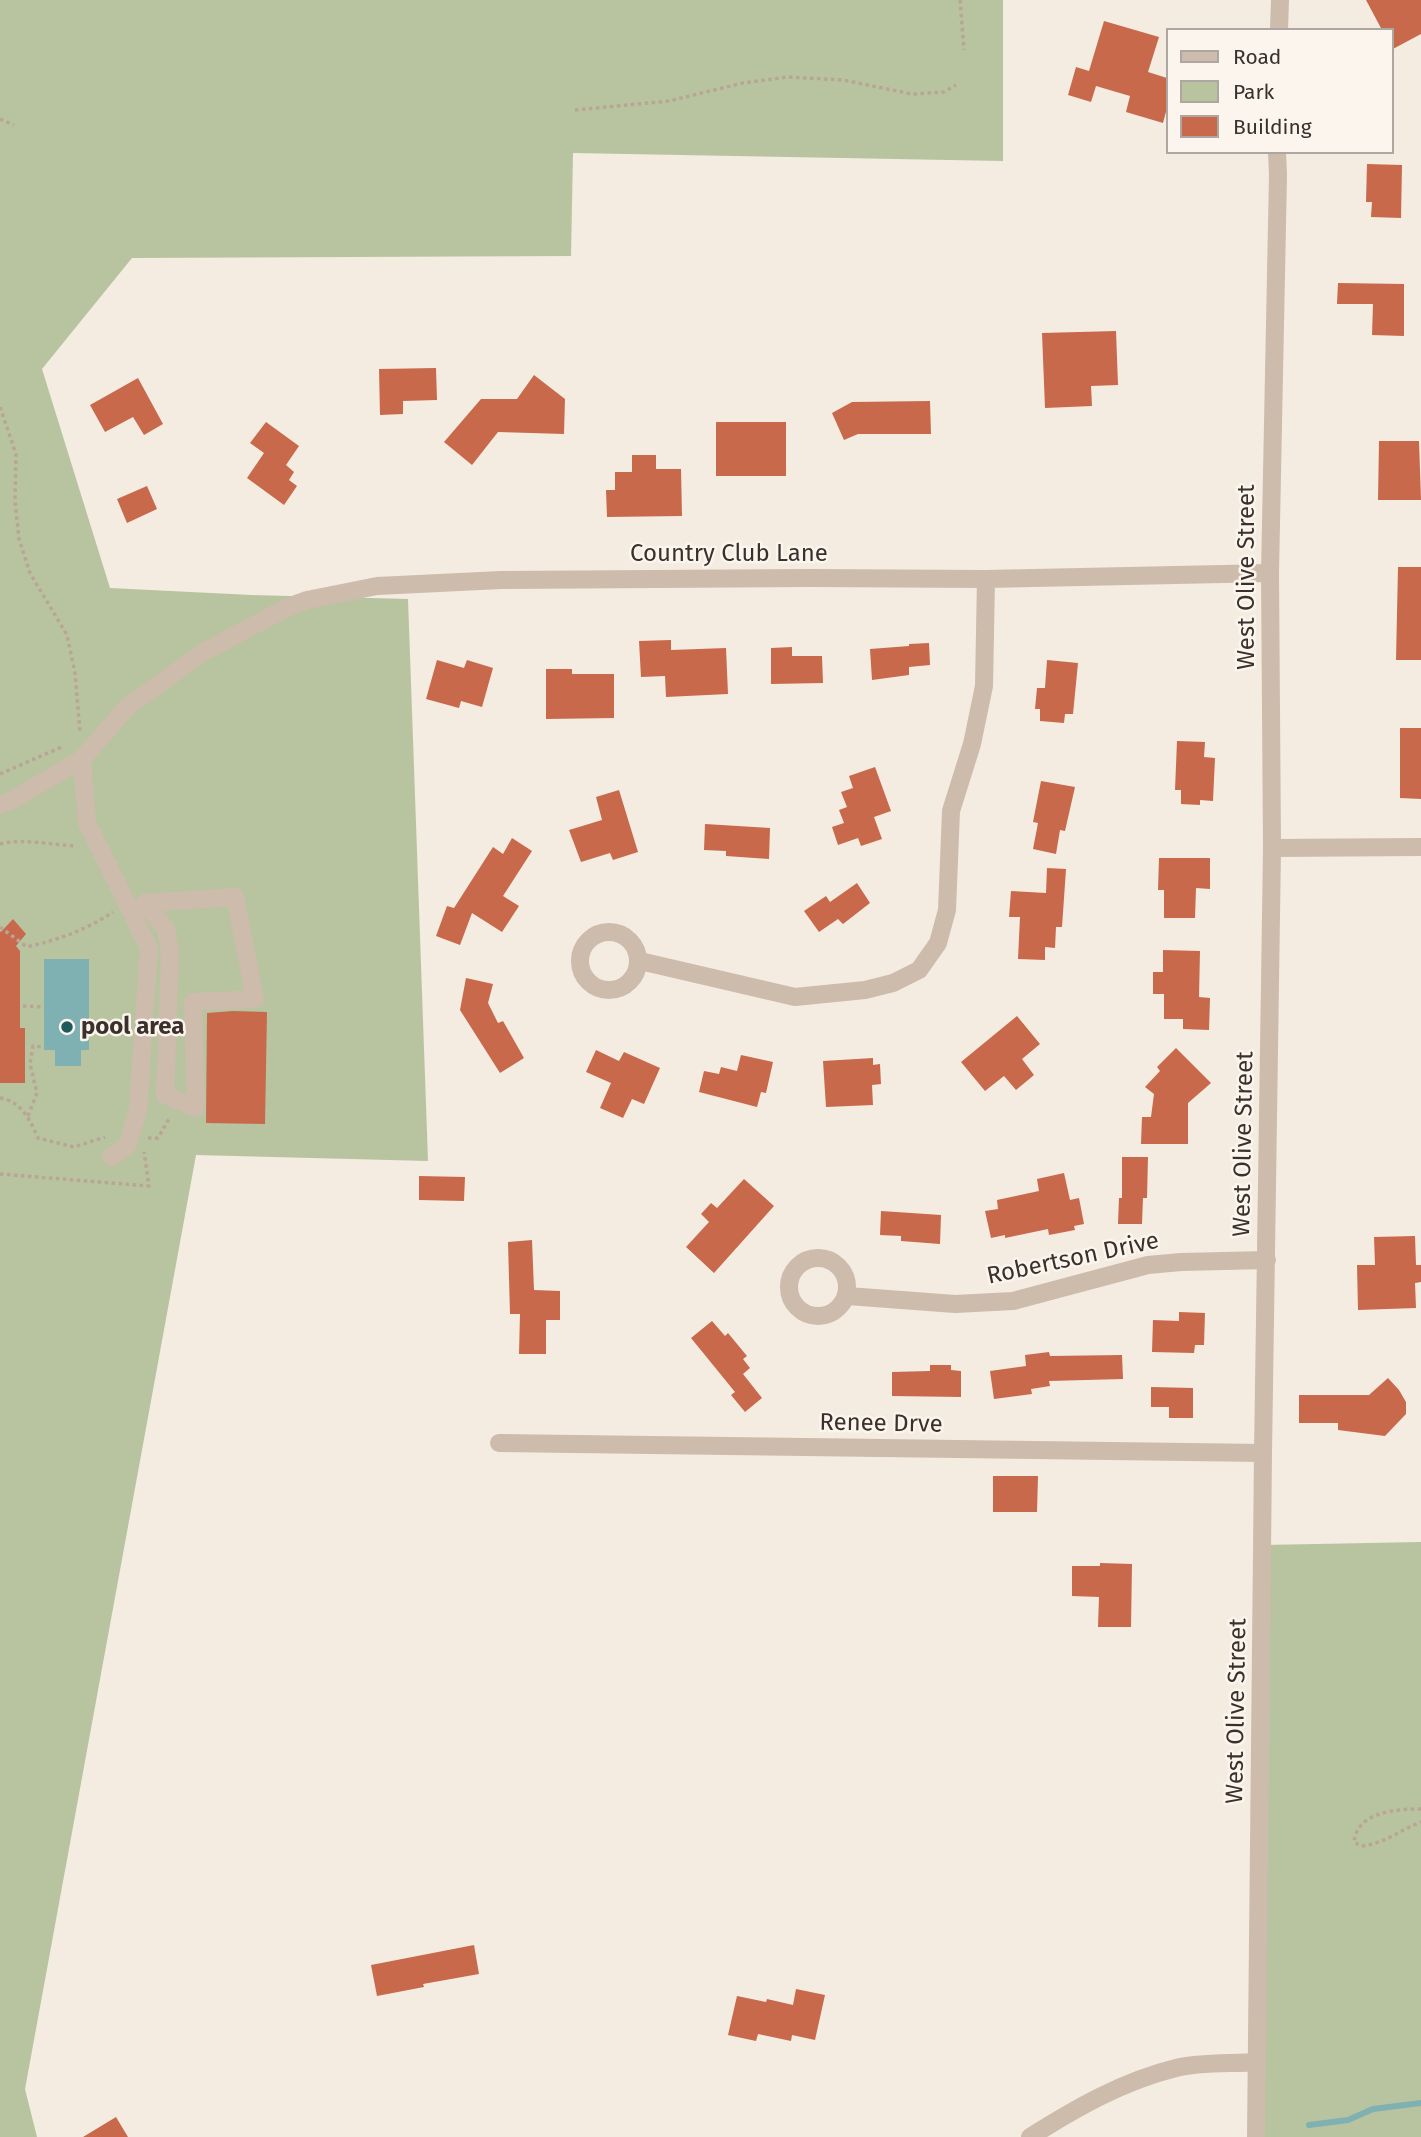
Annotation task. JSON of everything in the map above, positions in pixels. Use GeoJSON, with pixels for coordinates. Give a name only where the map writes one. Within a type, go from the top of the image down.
{"type":"FeatureCollection","features":[{"type":"Feature","properties":{"kind":"street"},"geometry":{"type":"LineString","coordinates":[[1279,28],[1280,0]]}},
{"type":"Feature","properties":{"kind":"street","name":"West Olive Street"},"geometry":{"type":"LineString","coordinates":[[1256,2137],[1272,848],[1270,573],[1279,175],[1277,154]]}},
{"type":"Feature","properties":{"kind":"street","name":"Country Club Lane"},"geometry":{"type":"LineString","coordinates":[[0,805],[82,759],[127,707],[202,653],[288,607],[307,600],[377,586],[501,580],[986,579],[1270,573]]}},
{"type":"Feature","properties":{"kind":"street"},"geometry":{"type":"LineString","coordinates":[[640,961],[795,997],[860,991],[893,983],[919,970],[938,943],[947,910],[951,811],[972,744],[984,686],[986,579]]}},
{"type":"Feature","properties":{"kind":"street"},"geometry":{"type":"LineString","coordinates":[[82,759],[87,823],[149,948],[138,1110],[127,1146],[111,1157]]}},
{"type":"Feature","properties":{"kind":"street"},"geometry":{"type":"LineString","coordinates":[[1272,848],[1421,847]]}},
{"type":"Feature","properties":{"kind":"street"},"geometry":{"type":"LineString","coordinates":[[235,897],[255,999],[193,1002],[196,1108],[175,1099],[165,1095],[170,978],[168,940],[166,929],[145,903],[235,897]]}},
{"type":"Feature","properties":{"kind":"street","name":"Robertson Drive"},"geometry":{"type":"LineString","coordinates":[[848,1296],[955,1304],[1013,1301],[1148,1265],[1267,1260]]}},
{"type":"Feature","properties":{"kind":"street","name":"Renee Drve"},"geometry":{"type":"LineString","coordinates":[[499,1443],[1263,1453]]}},
{"type":"Feature","properties":{"kind":"street"},"geometry":{"type":"LineString","coordinates":[[1030,2137],[1073,2109],[1124,2085],[1178,2067],[1257,2062]]}},
{"type":"Feature","properties":{"kind":"path"},"geometry":{"type":"LineString","coordinates":[[960,0],[964,50]]}},
{"type":"Feature","properties":{"kind":"path"},"geometry":{"type":"LineString","coordinates":[[575,110],[669,101],[743,83],[788,77],[843,80],[912,94],[944,92],[956,85]]}},
{"type":"Feature","properties":{"kind":"path"},"geometry":{"type":"LineString","coordinates":[[0,119],[14,125]]}},
{"type":"Feature","properties":{"kind":"path"},"geometry":{"type":"LineString","coordinates":[[0,407],[16,454],[15,501],[19,539],[30,573],[67,635],[75,673],[80,732]]}},
{"type":"Feature","properties":{"kind":"path"},"geometry":{"type":"LineString","coordinates":[[73,738],[87,725]]}},
{"type":"Feature","properties":{"kind":"path"},"geometry":{"type":"LineString","coordinates":[[0,774],[66,745]]}},
{"type":"Feature","properties":{"kind":"path"},"geometry":{"type":"LineString","coordinates":[[0,844],[14,840],[44,845],[77,846]]}},
{"type":"Feature","properties":{"kind":"path"},"geometry":{"type":"LineString","coordinates":[[0,927],[27,947],[67,937],[119,908]]}},
{"type":"Feature","properties":{"kind":"path"},"geometry":{"type":"LineString","coordinates":[[23,1006],[44,1007]]}},
{"type":"Feature","properties":{"kind":"path"},"geometry":{"type":"LineString","coordinates":[[28,1116],[37,1093],[30,1064],[33,1046],[44,1047]]}},
{"type":"Feature","properties":{"kind":"path"},"geometry":{"type":"LineString","coordinates":[[0,1098],[10,1099],[28,1116],[38,1138],[74,1147],[141,1126],[142,1138],[159,1138],[169,1122],[175,1099]]}},
{"type":"Feature","properties":{"kind":"path"},"geometry":{"type":"LineString","coordinates":[[0,1174],[149,1186],[144,1150]]}},
{"type":"Feature","properties":{"kind":"path"},"geometry":{"type":"LineString","coordinates":[[1421,1809],[1383,1812],[1364,1823],[1355,1834],[1354,1842],[1361,1846],[1373,1845],[1421,1822]]}},
{"type":"Feature","properties":{"kind":"green space"},"geometry":{"type":"Polygon","coordinates":[[[0,0],[1003,0],[1003,161],[573,153],[571,256],[132,258],[42,369],[110,588],[408,599],[428,1161],[196,1155],[25,2089],[37,2137],[0,2137],[0,0]]]}},
{"type":"Feature","properties":{"kind":"green space"},"geometry":{"type":"Polygon","coordinates":[[[1421,1542],[1421,2137],[1256,2137],[1263,1545],[1421,1542]]]}},
{"type":"Feature","properties":{"kind":"water","name":"pool area"},"geometry":{"type":"Polygon","coordinates":[[[44,959],[89,959],[89,1050],[81,1050],[81,1066],[55,1066],[55,1050],[44,1050],[44,959]]]}},
{"type":"Feature","properties":{"kind":"building"},"geometry":{"type":"Polygon","coordinates":[[[1366,0],[1421,0],[1421,34],[1393,49],[1393,28],[1381,28],[1366,0]]]}},
{"type":"Feature","properties":{"kind":"building"},"geometry":{"type":"Polygon","coordinates":[[[1104,21],[1159,37],[1148,72],[1166,78],[1166,112],[1163,123],[1126,112],[1130,96],[1096,86],[1091,102],[1068,95],[1076,67],[1089,71],[1104,21]]]}},
{"type":"Feature","properties":{"kind":"building"},"geometry":{"type":"Polygon","coordinates":[[[1367,164],[1402,165],[1401,218],[1371,217],[1372,202],[1366,202],[1367,164]]]}},
{"type":"Feature","properties":{"kind":"building"},"geometry":{"type":"Polygon","coordinates":[[[1338,283],[1404,284],[1404,336],[1372,335],[1373,304],[1337,304],[1338,283]]]}},
{"type":"Feature","properties":{"kind":"building"},"geometry":{"type":"Polygon","coordinates":[[[1116,331],[1118,385],[1091,386],[1092,406],[1045,408],[1042,333],[1116,331]]]}},
{"type":"Feature","properties":{"kind":"building"},"geometry":{"type":"Polygon","coordinates":[[[436,368],[437,400],[403,401],[403,414],[380,415],[379,369],[436,368]]]}},
{"type":"Feature","properties":{"kind":"building"},"geometry":{"type":"Polygon","coordinates":[[[534,375],[565,399],[564,434],[498,432],[472,465],[444,442],[481,399],[517,399],[534,375]]]}},
{"type":"Feature","properties":{"kind":"building"},"geometry":{"type":"Polygon","coordinates":[[[138,378],[163,424],[144,435],[133,417],[105,432],[90,405],[138,378]]]}},
{"type":"Feature","properties":{"kind":"building"},"geometry":{"type":"Polygon","coordinates":[[[930,401],[931,434],[858,434],[844,440],[832,413],[852,402],[930,401]]]}},
{"type":"Feature","properties":{"kind":"building"},"geometry":{"type":"Polygon","coordinates":[[[266,422],[299,446],[286,465],[294,472],[289,480],[297,486],[284,505],[247,478],[264,453],[250,443],[266,422]]]}},
{"type":"Feature","properties":{"kind":"building"},"geometry":{"type":"Polygon","coordinates":[[[716,422],[786,422],[786,476],[716,476],[716,422]]]}},
{"type":"Feature","properties":{"kind":"building"},"geometry":{"type":"Polygon","coordinates":[[[1379,441],[1419,441],[1421,500],[1378,500],[1379,441]]]}},
{"type":"Feature","properties":{"kind":"building"},"geometry":{"type":"Polygon","coordinates":[[[632,455],[656,455],[656,469],[681,469],[682,516],[607,517],[606,490],[615,490],[615,472],[632,472],[632,455]]]}},
{"type":"Feature","properties":{"kind":"building"},"geometry":{"type":"Polygon","coordinates":[[[147,486],[157,509],[127,523],[117,499],[147,486]]]}},
{"type":"Feature","properties":{"kind":"building"},"geometry":{"type":"Polygon","coordinates":[[[1398,567],[1421,567],[1421,660],[1396,660],[1398,567]]]}},
{"type":"Feature","properties":{"kind":"building"},"geometry":{"type":"Polygon","coordinates":[[[671,640],[671,650],[726,648],[728,694],[666,697],[665,676],[641,677],[639,641],[671,640]]]}},
{"type":"Feature","properties":{"kind":"building"},"geometry":{"type":"Polygon","coordinates":[[[929,643],[930,665],[909,667],[909,675],[872,680],[870,649],[929,643]]]}},
{"type":"Feature","properties":{"kind":"building"},"geometry":{"type":"Polygon","coordinates":[[[792,647],[792,656],[822,656],[823,683],[771,684],[771,648],[792,647]]]}},
{"type":"Feature","properties":{"kind":"building"},"geometry":{"type":"Polygon","coordinates":[[[437,660],[464,668],[467,660],[493,668],[482,707],[461,701],[459,708],[426,699],[437,660]]]}},
{"type":"Feature","properties":{"kind":"building"},"geometry":{"type":"Polygon","coordinates":[[[1047,660],[1078,663],[1073,714],[1065,714],[1064,723],[1040,721],[1040,709],[1035,709],[1037,688],[1045,688],[1047,660]]]}},
{"type":"Feature","properties":{"kind":"building"},"geometry":{"type":"Polygon","coordinates":[[[546,669],[572,669],[572,674],[614,674],[614,718],[546,719],[546,669]]]}},
{"type":"Feature","properties":{"kind":"building"},"geometry":{"type":"Polygon","coordinates":[[[1400,728],[1421,728],[1421,799],[1400,798],[1400,728]]]}},
{"type":"Feature","properties":{"kind":"building"},"geometry":{"type":"Polygon","coordinates":[[[1177,741],[1205,742],[1204,757],[1215,758],[1213,801],[1200,800],[1200,805],[1181,804],[1181,790],[1175,790],[1177,741]]]}},
{"type":"Feature","properties":{"kind":"building"},"geometry":{"type":"Polygon","coordinates":[[[875,767],[891,811],[874,817],[882,839],[861,846],[858,838],[838,845],[832,827],[844,823],[839,810],[847,807],[841,792],[853,788],[849,776],[875,767]]]}},
{"type":"Feature","properties":{"kind":"building"},"geometry":{"type":"Polygon","coordinates":[[[1041,781],[1075,787],[1065,831],[1060,830],[1056,854],[1033,849],[1038,823],[1033,822],[1041,781]]]}},
{"type":"Feature","properties":{"kind":"building"},"geometry":{"type":"Polygon","coordinates":[[[619,790],[638,852],[613,860],[610,853],[581,862],[569,830],[602,820],[596,797],[619,790]]]}},
{"type":"Feature","properties":{"kind":"building"},"geometry":{"type":"Polygon","coordinates":[[[705,824],[770,828],[769,859],[726,856],[726,851],[704,850],[705,824]]]}},
{"type":"Feature","properties":{"kind":"building"},"geometry":{"type":"Polygon","coordinates":[[[512,838],[532,851],[503,896],[519,906],[502,932],[472,913],[460,945],[436,936],[447,906],[454,908],[493,847],[503,854],[512,838]]]}},
{"type":"Feature","properties":{"kind":"building"},"geometry":{"type":"Polygon","coordinates":[[[1159,858],[1210,858],[1210,889],[1196,888],[1195,918],[1164,918],[1164,890],[1158,890],[1159,858]]]}},
{"type":"Feature","properties":{"kind":"building"},"geometry":{"type":"Polygon","coordinates":[[[1047,868],[1066,869],[1062,927],[1056,927],[1055,948],[1045,947],[1045,960],[1018,959],[1020,917],[1009,917],[1011,891],[1046,893],[1047,868]]]}},
{"type":"Feature","properties":{"kind":"building"},"geometry":{"type":"Polygon","coordinates":[[[857,883],[870,903],[843,924],[838,919],[819,932],[804,911],[826,896],[830,902],[857,883]]]}},
{"type":"Feature","properties":{"kind":"building"},"geometry":{"type":"Polygon","coordinates":[[[13,919],[26,934],[16,946],[20,951],[20,1028],[25,1028],[25,1083],[0,1083],[0,931],[13,919]]]}},
{"type":"Feature","properties":{"kind":"building"},"geometry":{"type":"Polygon","coordinates":[[[1163,950],[1200,951],[1199,997],[1210,998],[1209,1030],[1183,1029],[1183,1019],[1164,1019],[1164,994],[1153,994],[1153,972],[1163,972],[1163,950]]]}},
{"type":"Feature","properties":{"kind":"building"},"geometry":{"type":"Polygon","coordinates":[[[466,978],[493,984],[488,1003],[498,1023],[503,1021],[524,1058],[500,1073],[460,1010],[466,978]]]}},
{"type":"Feature","properties":{"kind":"building"},"geometry":{"type":"Polygon","coordinates":[[[267,1012],[265,1124],[206,1123],[207,1013],[267,1012]]]}},
{"type":"Feature","properties":{"kind":"building"},"geometry":{"type":"Polygon","coordinates":[[[1017,1016],[1040,1044],[1022,1059],[1034,1075],[1016,1090],[1004,1076],[985,1091],[961,1062],[1017,1016]]]}},
{"type":"Feature","properties":{"kind":"building"},"geometry":{"type":"Polygon","coordinates":[[[1176,1048],[1211,1083],[1188,1103],[1188,1144],[1141,1144],[1142,1117],[1151,1117],[1154,1094],[1145,1087],[1160,1071],[1157,1067],[1176,1048]]]}},
{"type":"Feature","properties":{"kind":"building"},"geometry":{"type":"Polygon","coordinates":[[[596,1050],[619,1061],[624,1052],[660,1068],[644,1104],[632,1099],[623,1118],[600,1108],[611,1083],[586,1072],[596,1050]]]}},
{"type":"Feature","properties":{"kind":"building"},"geometry":{"type":"Polygon","coordinates":[[[741,1055],[773,1062],[766,1093],[761,1092],[757,1107],[699,1092],[704,1071],[719,1074],[721,1067],[737,1071],[741,1055]]]}},
{"type":"Feature","properties":{"kind":"building"},"geometry":{"type":"Polygon","coordinates":[[[873,1058],[873,1065],[880,1064],[881,1084],[872,1085],[873,1105],[826,1107],[823,1061],[873,1058]]]}},
{"type":"Feature","properties":{"kind":"building"},"geometry":{"type":"Polygon","coordinates":[[[1122,1157],[1148,1157],[1147,1198],[1143,1198],[1142,1224],[1118,1224],[1119,1198],[1122,1198],[1122,1157]]]}},
{"type":"Feature","properties":{"kind":"building"},"geometry":{"type":"Polygon","coordinates":[[[1064,1173],[1070,1200],[1079,1198],[1084,1224],[1074,1226],[1075,1230],[1049,1235],[1048,1229],[1005,1238],[1005,1235],[991,1238],[985,1211],[998,1209],[997,1200],[1039,1191],[1037,1179],[1064,1173]]]}},
{"type":"Feature","properties":{"kind":"building"},"geometry":{"type":"Polygon","coordinates":[[[419,1176],[465,1177],[464,1201],[419,1200],[419,1176]]]}},
{"type":"Feature","properties":{"kind":"building"},"geometry":{"type":"Polygon","coordinates":[[[744,1179],[774,1206],[714,1273],[686,1247],[709,1222],[701,1214],[711,1203],[717,1208],[744,1179]]]}},
{"type":"Feature","properties":{"kind":"building"},"geometry":{"type":"Polygon","coordinates":[[[881,1211],[941,1215],[940,1244],[901,1241],[901,1236],[880,1235],[881,1211]]]}},
{"type":"Feature","properties":{"kind":"building"},"geometry":{"type":"Polygon","coordinates":[[[1415,1236],[1416,1265],[1421,1265],[1421,1282],[1415,1283],[1416,1308],[1358,1310],[1357,1265],[1375,1265],[1374,1237],[1415,1236]]]}},
{"type":"Feature","properties":{"kind":"building"},"geometry":{"type":"Polygon","coordinates":[[[532,1240],[534,1290],[560,1291],[560,1320],[546,1320],[546,1354],[519,1354],[520,1314],[510,1314],[508,1242],[532,1240]]]}},
{"type":"Feature","properties":{"kind":"building"},"geometry":{"type":"Polygon","coordinates":[[[1179,1312],[1205,1313],[1204,1345],[1195,1345],[1194,1353],[1152,1352],[1153,1320],[1179,1321],[1179,1312]]]}},
{"type":"Feature","properties":{"kind":"building"},"geometry":{"type":"Polygon","coordinates":[[[712,1321],[725,1336],[728,1333],[747,1356],[743,1359],[750,1368],[743,1374],[762,1398],[745,1412],[731,1395],[735,1392],[691,1338],[712,1321]]]}},
{"type":"Feature","properties":{"kind":"building"},"geometry":{"type":"Polygon","coordinates":[[[1049,1352],[1050,1356],[1122,1355],[1123,1379],[1049,1381],[1050,1386],[1031,1389],[1032,1394],[994,1399],[990,1371],[1026,1366],[1025,1355],[1049,1352]]]}},
{"type":"Feature","properties":{"kind":"building"},"geometry":{"type":"Polygon","coordinates":[[[930,1365],[951,1365],[951,1370],[961,1371],[961,1397],[892,1396],[892,1372],[930,1371],[930,1365]]]}},
{"type":"Feature","properties":{"kind":"building"},"geometry":{"type":"Polygon","coordinates":[[[1388,1378],[1406,1402],[1406,1414],[1385,1436],[1338,1430],[1338,1423],[1299,1423],[1299,1395],[1369,1395],[1388,1378]]]}},
{"type":"Feature","properties":{"kind":"building"},"geometry":{"type":"Polygon","coordinates":[[[1151,1387],[1193,1388],[1193,1418],[1169,1418],[1169,1407],[1151,1407],[1151,1387]]]}},
{"type":"Feature","properties":{"kind":"building"},"geometry":{"type":"Polygon","coordinates":[[[993,1476],[1038,1476],[1037,1512],[993,1512],[993,1476]]]}},
{"type":"Feature","properties":{"kind":"building"},"geometry":{"type":"Polygon","coordinates":[[[1100,1563],[1132,1564],[1131,1627],[1098,1627],[1099,1597],[1072,1596],[1072,1566],[1100,1566],[1100,1563]]]}},
{"type":"Feature","properties":{"kind":"building"},"geometry":{"type":"Polygon","coordinates":[[[474,1945],[479,1974],[377,1996],[371,1965],[474,1945]]]}},
{"type":"Feature","properties":{"kind":"building"},"geometry":{"type":"Polygon","coordinates":[[[796,1989],[825,1995],[815,2040],[792,2035],[791,2041],[758,2034],[756,2041],[728,2035],[737,1996],[793,2005],[796,1989]]]}},
{"type":"Feature","properties":{"kind":"building"},"geometry":{"type":"Polygon","coordinates":[[[116,2117],[128,2137],[83,2137],[116,2117]]]}},
{"type":"Feature","properties":{"kind":"waterway"},"geometry":{"type":"LineString","coordinates":[[1309,2125],[1348,2120],[1373,2109],[1421,2103]]}},
{"type":"Feature","properties":{"kind":"place","name":"pool area"},"geometry":{"type":"Point","coordinates":[67,1027]}}]}
